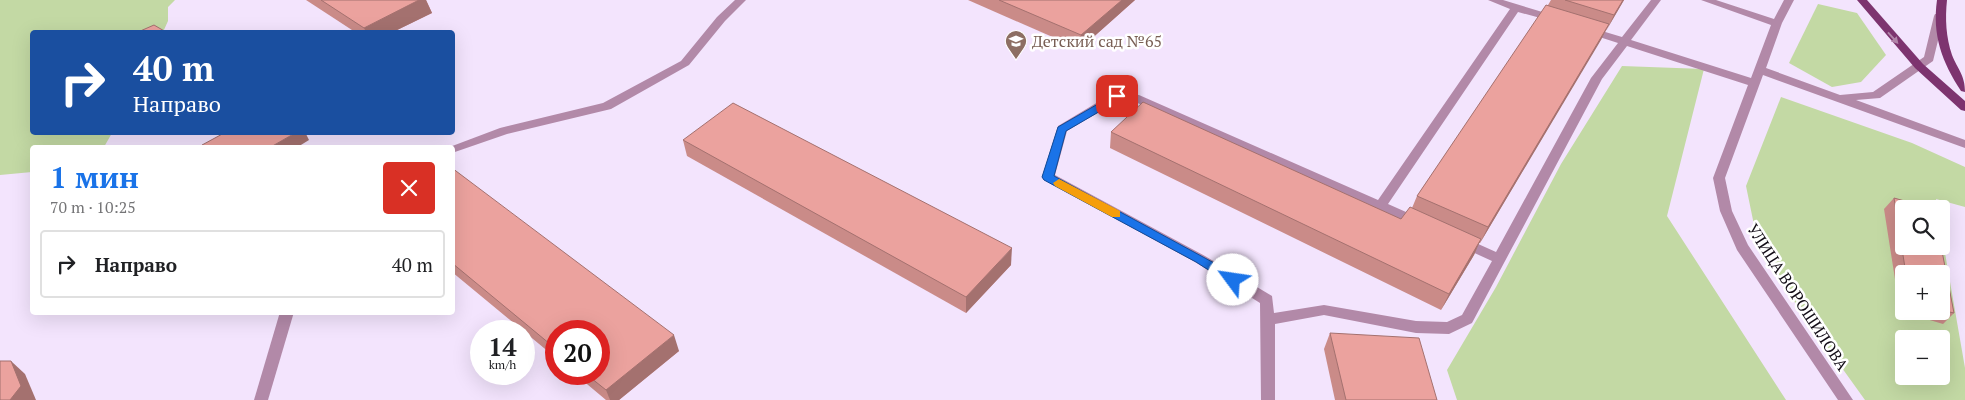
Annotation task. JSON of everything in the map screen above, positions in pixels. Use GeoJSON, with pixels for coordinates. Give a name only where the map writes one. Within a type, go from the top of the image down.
{"type":"FeatureCollection","features":[{"type":"Feature","properties":{"kind":"main road"},"geometry":{"type":"LineString","coordinates":[[1862,0],[1919,66],[1965,107]]}},
{"type":"Feature","properties":{"kind":"main road"},"geometry":{"type":"LineString","coordinates":[[1942,0],[1939,16],[1950,66],[1965,88]]}},
{"type":"Feature","properties":{"kind":"street"},"geometry":{"type":"LineString","coordinates":[[455,148],[504,131],[607,106],[686,63],[721,19],[741,0]]}},
{"type":"Feature","properties":{"kind":"street"},"geometry":{"type":"LineString","coordinates":[[1493,0],[1754,84]]}},
{"type":"Feature","properties":{"kind":"street"},"geometry":{"type":"LineString","coordinates":[[1267,325],[1271,319],[1324,310],[1416,327],[1449,328],[1467,319],[1597,78],[1656,0]]}},
{"type":"Feature","properties":{"kind":"street"},"geometry":{"type":"LineString","coordinates":[[1706,0],[1777,23]]}},
{"type":"Feature","properties":{"kind":"street","name":"УЛИЦА ВОРОШИЛОВА"},"geometry":{"type":"LineString","coordinates":[[1789,0],[1777,23],[1718,178],[1726,211],[1742,247],[1846,400]]}},
{"type":"Feature","properties":{"kind":"street"},"geometry":{"type":"LineString","coordinates":[[1380,206],[1516,8]]}},
{"type":"Feature","properties":{"kind":"street"},"geometry":{"type":"LineString","coordinates":[[1831,97],[1846,99],[1876,96],[1929,59],[1939,16]]}},
{"type":"Feature","properties":{"kind":"street"},"geometry":{"type":"LineString","coordinates":[[1760,70],[1965,144]]}},
{"type":"Feature","properties":{"kind":"street"},"geometry":{"type":"LineString","coordinates":[[1268,400],[1267,300],[1200,259],[1048,177],[1062,129],[1117,96],[1135,98],[1435,230]]}},
{"type":"Feature","properties":{"kind":"street"},"geometry":{"type":"LineString","coordinates":[[1452,238],[1499,259]]}},
{"type":"Feature","properties":{"kind":"street"},"geometry":{"type":"LineString","coordinates":[[262,400],[285,315]]}},
{"type":"Feature","properties":{"kind":"green space"},"geometry":{"type":"Polygon","coordinates":[[[0,0],[175,0],[168,7],[168,21],[164,30],[30,30],[30,135],[111,135],[105,145],[30,145],[30,172],[0,175],[0,0]]]}},
{"type":"Feature","properties":{"kind":"green space"},"geometry":{"type":"Polygon","coordinates":[[[1818,4],[1857,13],[1886,55],[1861,82],[1832,87],[1789,63],[1818,4]]]}},
{"type":"Feature","properties":{"kind":"green space"},"geometry":{"type":"Polygon","coordinates":[[[1622,66],[1704,69],[1667,216],[1786,400],[1457,400],[1447,370],[1496,287],[1561,164],[1622,66]]]}},
{"type":"Feature","properties":{"kind":"green space"},"geometry":{"type":"Polygon","coordinates":[[[1781,97],[1912,143],[1965,167],[1965,207],[1950,203],[1950,200],[1895,200],[1895,255],[1945,255],[1947,265],[1895,265],[1895,320],[1950,320],[1950,282],[1965,368],[1965,400],[1865,400],[1760,254],[1746,186],[1781,97]]]}},
{"type":"Feature","properties":{"kind":"building"},"geometry":{"type":"Polygon","coordinates":[[[321,0],[419,0],[364,28],[321,0]]]}},
{"type":"Feature","properties":{"kind":"building"},"geometry":{"type":"Polygon","coordinates":[[[999,0],[1122,0],[1081,35],[999,0]]]}},
{"type":"Feature","properties":{"kind":"building"},"geometry":{"type":"Polygon","coordinates":[[[1565,0],[1623,0],[1614,15],[1565,0]]]}},
{"type":"Feature","properties":{"kind":"building"},"geometry":{"type":"Polygon","coordinates":[[[1546,5],[1609,24],[1488,227],[1417,196],[1546,5]]]}},
{"type":"Feature","properties":{"kind":"building"},"geometry":{"type":"Polygon","coordinates":[[[154,25],[163,30],[143,30],[154,25]]]}},
{"type":"Feature","properties":{"kind":"building"},"geometry":{"type":"Polygon","coordinates":[[[1143,102],[1401,219],[1410,207],[1481,239],[1449,294],[1111,132],[1143,102]]]}},
{"type":"Feature","properties":{"kind":"building"},"geometry":{"type":"Polygon","coordinates":[[[733,103],[1012,248],[966,297],[683,140],[733,103]]]}},
{"type":"Feature","properties":{"kind":"building"},"geometry":{"type":"Polygon","coordinates":[[[220,135],[292,135],[274,145],[202,145],[220,135]]]}},
{"type":"Feature","properties":{"kind":"building"},"geometry":{"type":"Polygon","coordinates":[[[455,170],[674,335],[606,390],[600,385],[610,385],[610,320],[545,320],[545,340],[535,332],[535,320],[521,320],[455,265],[455,170]]]}},
{"type":"Feature","properties":{"kind":"building"},"geometry":{"type":"Polygon","coordinates":[[[1903,255],[1943,255],[1945,265],[1905,265],[1903,255]]]}},
{"type":"Feature","properties":{"kind":"building"},"geometry":{"type":"Polygon","coordinates":[[[1950,292],[1954,313],[1950,312],[1950,292]]]}},
{"type":"Feature","properties":{"kind":"building"},"geometry":{"type":"Polygon","coordinates":[[[1330,333],[1419,338],[1437,400],[1346,400],[1330,333]]]}},
{"type":"Feature","properties":{"kind":"building"},"geometry":{"type":"Polygon","coordinates":[[[0,361],[11,361],[21,386],[10,400],[0,400],[0,361]]]}},
{"type":"Feature","properties":{"kind":"slow traffic"},"geometry":{"type":"LineString","coordinates":[[1059,183],[1116,214]]}},
{"type":"Feature","properties":{"kind":"place","name":"Детский сад №65"},"geometry":{"type":"Point","coordinates":[1016,60]}},
{"type":"Feature","properties":{"kind":"route"},"geometry":{"type":"LineString","coordinates":[[1117,96],[1062,129],[1048,177],[1200,259],[1233,280]]}}]}
